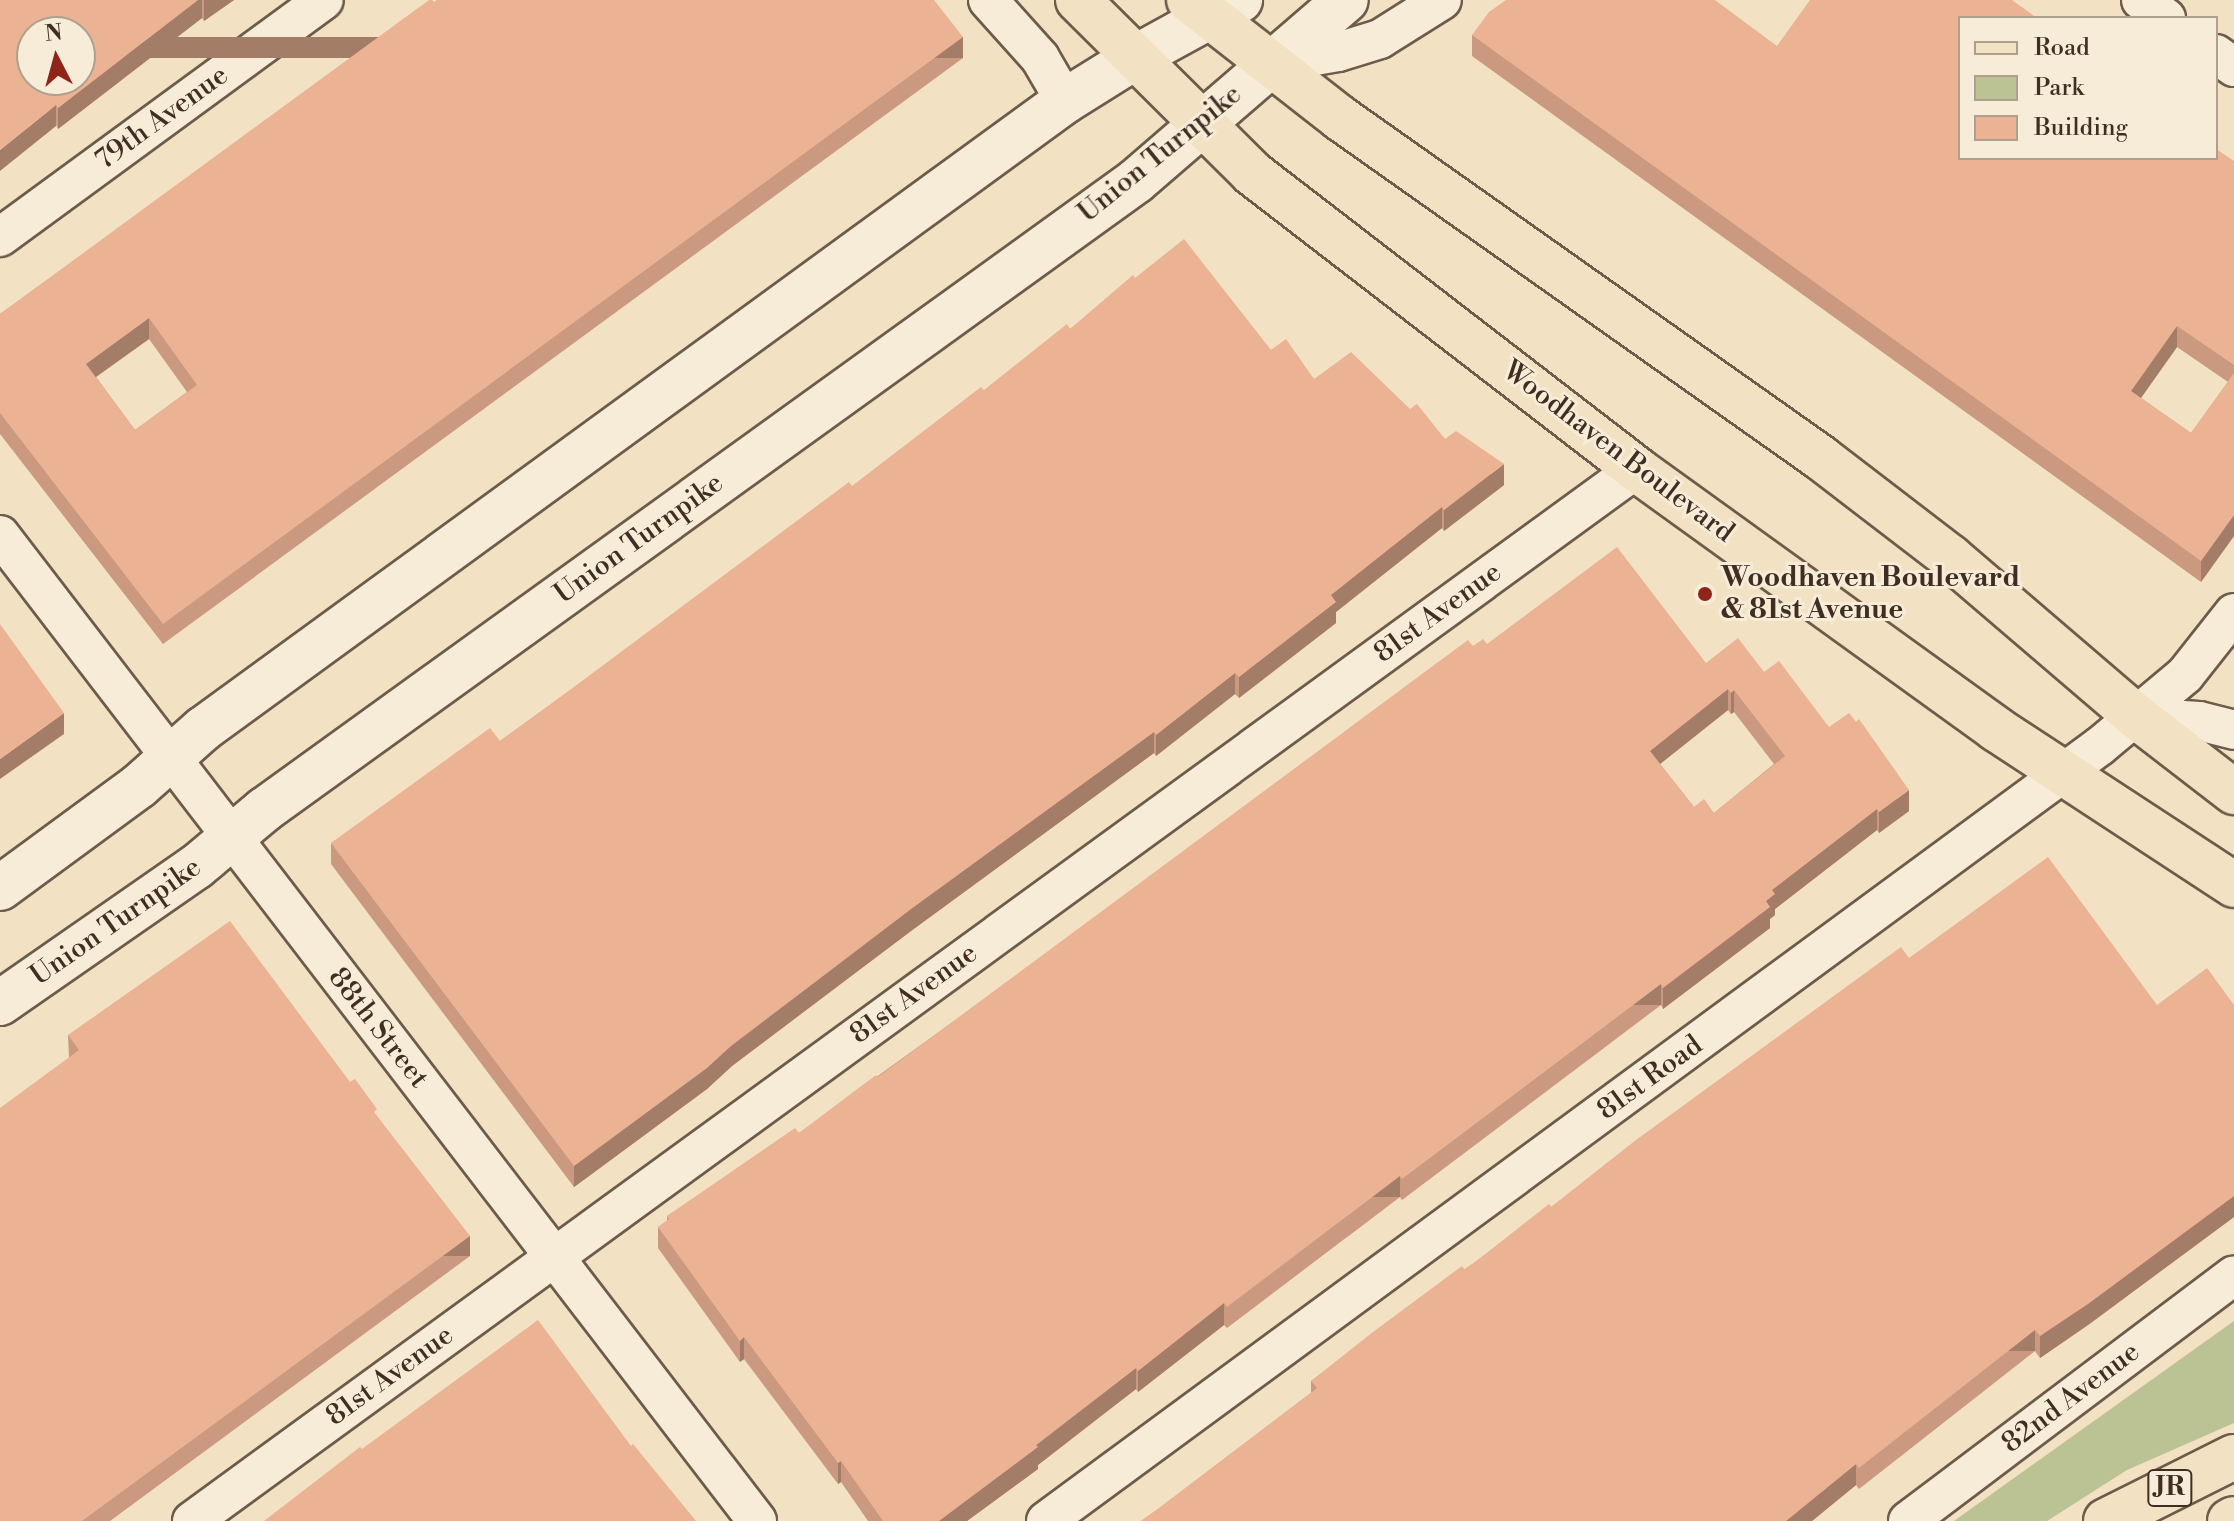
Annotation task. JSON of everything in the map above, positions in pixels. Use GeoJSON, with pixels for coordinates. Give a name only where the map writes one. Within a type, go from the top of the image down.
{"type":"FeatureCollection","features":[{"type":"Feature","properties":{"kind":"main road","name":"Woodhaven Boulevard"},"geometry":{"type":"LineString","coordinates":[[1078,0],[1134,58],[1275,191],[1636,469],[2061,774],[2234,885]]}},
{"type":"Feature","properties":{"kind":"main road","name":"Union Turnpike"},"geometry":{"type":"LineString","coordinates":[[0,1003],[196,867],[231,837],[1136,181],[1346,0]]}},
{"type":"Feature","properties":{"kind":"main road"},"geometry":{"type":"LineString","coordinates":[[0,888],[139,786],[170,757],[1065,101],[1134,58],[1212,3],[1269,64],[1821,458],[1950,557],[2137,717],[2234,792]]}},
{"type":"Feature","properties":{"kind":"main road","name":"JR"},"geometry":{"type":"LineString","coordinates":[[2106,1521],[2234,1457]]}},
{"type":"Feature","properties":{"kind":"street","name":"79th Avenue"},"geometry":{"type":"LineString","coordinates":[[0,237],[324,0]]}},
{"type":"Feature","properties":{"kind":"street"},"geometry":{"type":"LineString","coordinates":[[988,0],[1040,58],[1065,101]]}},
{"type":"Feature","properties":{"kind":"street","name":"Union Turnpike"},"geometry":{"type":"LineString","coordinates":[[1269,64],[1338,52],[1380,39],[1442,0]]}},
{"type":"Feature","properties":{"kind":"street"},"geometry":{"type":"LineString","coordinates":[[2141,0],[2163,16]]}},
{"type":"Feature","properties":{"kind":"street","name":"81st Avenue"},"geometry":{"type":"LineString","coordinates":[[192,1521],[1636,469]]}},
{"type":"Feature","properties":{"kind":"street","name":"88th Street"},"geometry":{"type":"LineString","coordinates":[[0,535],[757,1521]]}},
{"type":"Feature","properties":{"kind":"street","name":"81st Road"},"geometry":{"type":"LineString","coordinates":[[1046,1521],[2137,717],[2196,663],[2234,613]]}},
{"type":"Feature","properties":{"kind":"street"},"geometry":{"type":"LineString","coordinates":[[2137,717],[2199,721],[2234,730]]}},
{"type":"Feature","properties":{"kind":"street","name":"82nd Avenue"},"geometry":{"type":"LineString","coordinates":[[1908,1521],[2234,1275]]}},
{"type":"Feature","properties":{"kind":"green space"},"geometry":{"type":"Polygon","coordinates":[[[2234,1321],[2234,1423],[2127,1470],[2047,1521],[1954,1521],[2234,1321]]]}},
{"type":"Feature","properties":{"kind":"building"},"geometry":{"type":"Polygon","coordinates":[[[0,0],[198,0],[96,79],[96,16],[16,16],[16,96],[74,96],[58,108],[56,105],[0,150],[0,0]]]}},
{"type":"Feature","properties":{"kind":"building"},"geometry":{"type":"Polygon","coordinates":[[[429,0],[934,0],[963,37],[163,624],[0,413],[0,314],[429,0]],[[149,318],[86,364],[135,430],[197,385],[149,318]]]}},
{"type":"Feature","properties":{"kind":"building"},"geometry":{"type":"Polygon","coordinates":[[[1506,0],[1715,0],[1777,46],[1810,0],[2012,0],[2034,16],[1958,16],[1958,160],[2218,160],[2218,150],[2234,161],[2234,365],[2177,326],[2131,391],[2191,433],[2234,373],[2234,515],[2201,561],[1472,35],[1489,12],[1506,0]]]}},
{"type":"Feature","properties":{"kind":"building"},"geometry":{"type":"Polygon","coordinates":[[[1184,239],[1271,350],[1286,339],[1314,379],[1351,352],[1410,409],[1417,404],[1445,439],[1456,431],[1504,464],[1444,510],[1442,507],[1331,595],[1336,602],[1239,677],[1235,673],[1156,735],[1154,732],[911,909],[732,1045],[707,1068],[574,1166],[331,843],[490,728],[500,741],[849,482],[852,486],[981,387],[984,390],[1067,324],[1070,329],[1133,275],[1135,278],[1184,239]]]}},
{"type":"Feature","properties":{"kind":"building"},"geometry":{"type":"Polygon","coordinates":[[[1617,547],[1706,663],[1738,638],[1764,672],[1779,661],[1829,727],[1849,713],[1856,722],[1859,719],[1909,790],[1879,812],[1877,809],[1772,890],[1775,894],[1766,901],[1770,907],[1663,988],[1661,984],[1227,1307],[1224,1303],[939,1521],[883,1521],[841,1461],[838,1463],[744,1337],[740,1341],[658,1227],[669,1219],[667,1216],[795,1128],[799,1133],[876,1075],[878,1077],[1468,640],[1473,646],[1483,639],[1487,644],[1617,547]],[[1728,689],[1650,751],[1694,807],[1704,799],[1714,813],[1785,756],[1734,690],[1731,693],[1728,689]]]}},
{"type":"Feature","properties":{"kind":"building"},"geometry":{"type":"Polygon","coordinates":[[[0,624],[64,713],[0,759],[0,624]]]}},
{"type":"Feature","properties":{"kind":"building"},"geometry":{"type":"Polygon","coordinates":[[[2048,857],[2157,1005],[2207,968],[2234,1005],[2234,1196],[2088,1304],[2040,1336],[2035,1330],[1859,1468],[1856,1464],[1786,1521],[1141,1521],[1317,1388],[1311,1381],[1462,1266],[1465,1270],[1549,1204],[1551,1207],[1636,1140],[1901,947],[1909,958],[2048,857]]]}},
{"type":"Feature","properties":{"kind":"building"},"geometry":{"type":"Polygon","coordinates":[[[230,921],[350,1082],[355,1079],[377,1109],[374,1112],[470,1236],[82,1521],[0,1521],[0,1108],[79,1050],[68,1035],[230,921]]]}},
{"type":"Feature","properties":{"kind":"building"},"geometry":{"type":"Polygon","coordinates":[[[538,1320],[631,1446],[633,1444],[696,1521],[264,1521],[360,1447],[362,1449],[538,1320]]]}},
{"type":"Feature","properties":{"kind":"place","name":"Woodhaven Boulevard & 81st Avenue"},"geometry":{"type":"Point","coordinates":[1705,594]}}]}
